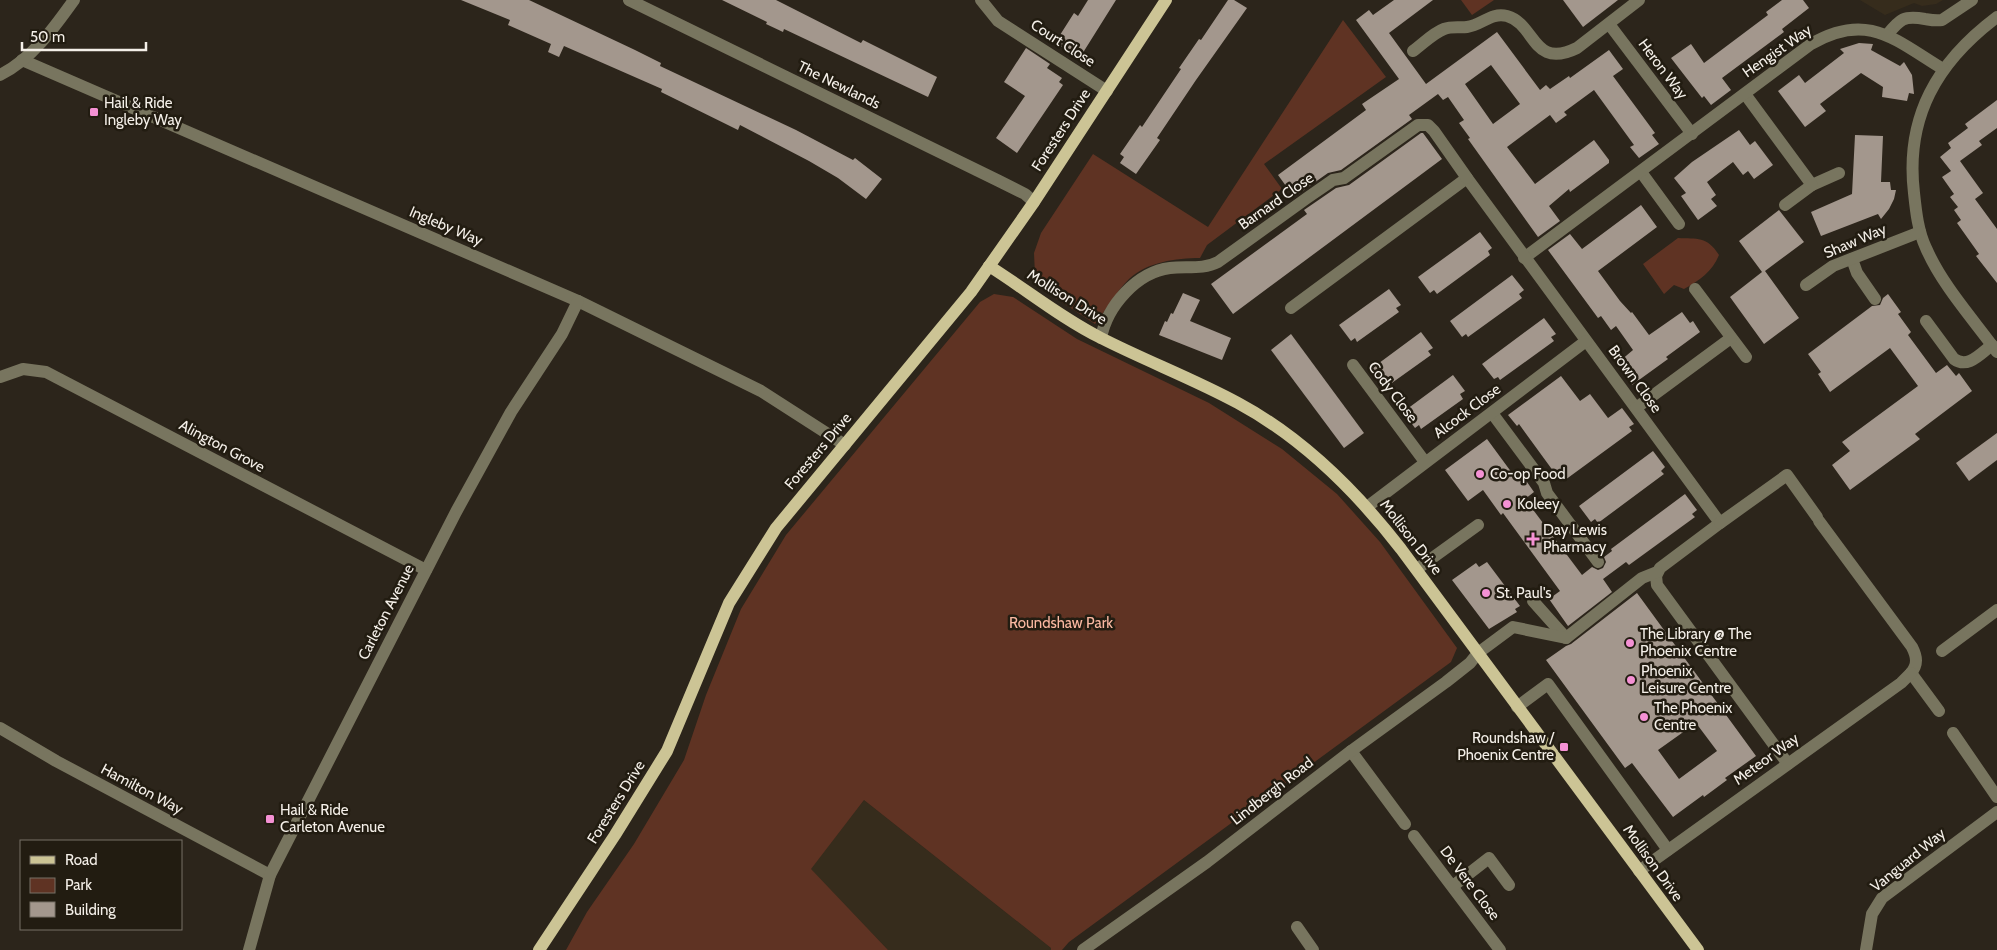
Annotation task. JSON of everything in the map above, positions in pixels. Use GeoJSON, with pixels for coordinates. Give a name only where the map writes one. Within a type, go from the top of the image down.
{"type":"FeatureCollection","features":[{"type":"Feature","properties":{"kind":"main road","name":"Foresters Drive"},"geometry":{"type":"LineString","coordinates":[[540,950],[616,835],[667,751],[729,603],[776,528],[941,330],[990,266],[1166,0]]}},
{"type":"Feature","properties":{"kind":"main road","name":"Mollison Drive"},"geometry":{"type":"LineString","coordinates":[[990,266],[1052,310],[1101,338],[1247,408],[1315,457],[1336,475],[1367,507],[1416,569],[1698,950]]}},
{"type":"Feature","properties":{"kind":"street"},"geometry":{"type":"LineString","coordinates":[[0,75],[22,60],[48,36],[74,0]]}},
{"type":"Feature","properties":{"kind":"street","name":"The Newlands"},"geometry":{"type":"LineString","coordinates":[[629,0],[999,181],[1024,194],[1034,202]]}},
{"type":"Feature","properties":{"kind":"street","name":"Court Close"},"geometry":{"type":"LineString","coordinates":[[981,0],[998,21],[1106,91]]}},
{"type":"Feature","properties":{"kind":"street"},"geometry":{"type":"LineString","coordinates":[[1413,51],[1446,28],[1468,27],[1493,15],[1500,15],[1512,18],[1522,26],[1539,47],[1559,54],[1576,48],[1639,0]]}},
{"type":"Feature","properties":{"kind":"street"},"geometry":{"type":"LineString","coordinates":[[1943,69],[1887,35],[1902,19],[1908,17],[1942,20],[1972,0]]}},
{"type":"Feature","properties":{"kind":"street"},"geometry":{"type":"LineString","coordinates":[[1926,321],[1954,358],[1960,363],[1968,363],[1995,348],[1937,268],[1926,249],[1920,232],[1913,187],[1913,147],[1922,112],[1943,69],[1973,36],[1997,17]]}},
{"type":"Feature","properties":{"kind":"street","name":"Heron Way"},"geometry":{"type":"LineString","coordinates":[[1609,24],[1692,134]]}},
{"type":"Feature","properties":{"kind":"street","name":"Hengist Way"},"geometry":{"type":"LineString","coordinates":[[1524,258],[1811,44],[1832,34],[1844,31],[1871,30],[1887,35]]}},
{"type":"Feature","properties":{"kind":"street","name":"Ingleby Way"},"geometry":{"type":"LineString","coordinates":[[22,60],[578,301],[761,391],[845,445]]}},
{"type":"Feature","properties":{"kind":"street","name":"Hengist Way"},"geometry":{"type":"LineString","coordinates":[[1745,94],[1812,185]]}},
{"type":"Feature","properties":{"kind":"street","name":"Barnard Close"},"geometry":{"type":"LineString","coordinates":[[1101,338],[1112,310],[1140,279],[1149,273],[1160,270],[1203,267],[1218,262],[1307,198],[1334,180],[1344,178],[1418,125],[1428,125],[1434,131],[1467,178]]}},
{"type":"Feature","properties":{"kind":"street"},"geometry":{"type":"LineString","coordinates":[[1641,172],[1679,224]]}},
{"type":"Feature","properties":{"kind":"street"},"geometry":{"type":"LineString","coordinates":[[1785,205],[1812,185],[1839,173]]}},
{"type":"Feature","properties":{"kind":"street"},"geometry":{"type":"LineString","coordinates":[[1291,308],[1467,178]]}},
{"type":"Feature","properties":{"kind":"street","name":"Brown Close"},"geometry":{"type":"LineString","coordinates":[[1467,178],[1720,524]]}},
{"type":"Feature","properties":{"kind":"street","name":"Shaw Way"},"geometry":{"type":"LineString","coordinates":[[1806,285],[1834,266],[1920,232]]}},
{"type":"Feature","properties":{"kind":"street"},"geometry":{"type":"LineString","coordinates":[[1852,259],[1857,273],[1875,299]]}},
{"type":"Feature","properties":{"kind":"street"},"geometry":{"type":"LineString","coordinates":[[1695,289],[1746,357]]}},
{"type":"Feature","properties":{"kind":"street","name":"Carleton Avenue"},"geometry":{"type":"LineString","coordinates":[[249,950],[270,875],[426,570],[502,429],[562,334],[578,301]]}},
{"type":"Feature","properties":{"kind":"street"},"geometry":{"type":"LineString","coordinates":[[1636,408],[1732,338]]}},
{"type":"Feature","properties":{"kind":"street","name":"Alcock Close"},"geometry":{"type":"LineString","coordinates":[[1367,507],[1586,341]]}},
{"type":"Feature","properties":{"kind":"street","name":"Cody Close"},"geometry":{"type":"LineString","coordinates":[[1352,365],[1426,462]]}},
{"type":"Feature","properties":{"kind":"street","name":"Alington Grove"},"geometry":{"type":"LineString","coordinates":[[0,377],[23,369],[46,372],[426,570]]}},
{"type":"Feature","properties":{"kind":"street"},"geometry":{"type":"LineString","coordinates":[[1492,413],[1544,483],[1547,493],[1598,562]]}},
{"type":"Feature","properties":{"kind":"street"},"geometry":{"type":"LineString","coordinates":[[1534,601],[1566,638],[1642,578],[1657,572],[1787,475],[1912,647],[1917,658],[1911,673],[1939,711]]}},
{"type":"Feature","properties":{"kind":"street"},"geometry":{"type":"LineString","coordinates":[[1416,569],[1478,525]]}},
{"type":"Feature","properties":{"kind":"street"},"geometry":{"type":"LineString","coordinates":[[1657,572],[1656,581],[1660,591],[1788,764]]}},
{"type":"Feature","properties":{"kind":"street"},"geometry":{"type":"LineString","coordinates":[[1942,652],[1997,610]]}},
{"type":"Feature","properties":{"kind":"street","name":"Lindbergh Road"},"geometry":{"type":"LineString","coordinates":[[1083,950],[1206,862],[1351,751],[1446,682],[1470,663],[1478,653],[1513,627],[1566,638]]}},
{"type":"Feature","properties":{"kind":"street","name":"Meteor Way"},"geometry":{"type":"LineString","coordinates":[[1639,871],[1901,683],[1911,673]]}},
{"type":"Feature","properties":{"kind":"street"},"geometry":{"type":"LineString","coordinates":[[1517,706],[1548,684],[1668,850]]}},
{"type":"Feature","properties":{"kind":"street","name":"Hamilton Way"},"geometry":{"type":"LineString","coordinates":[[0,728],[56,761],[270,875]]}},
{"type":"Feature","properties":{"kind":"street"},"geometry":{"type":"LineString","coordinates":[[1953,733],[1997,797]]}},
{"type":"Feature","properties":{"kind":"street"},"geometry":{"type":"LineString","coordinates":[[1351,751],[1405,824]]}},
{"type":"Feature","properties":{"kind":"street","name":"Vanguard Way"},"geometry":{"type":"LineString","coordinates":[[1866,950],[1872,914],[1882,898],[1997,812]]}},
{"type":"Feature","properties":{"kind":"street","name":"De Vere Close"},"geometry":{"type":"LineString","coordinates":[[1414,836],[1500,950]]}},
{"type":"Feature","properties":{"kind":"street"},"geometry":{"type":"LineString","coordinates":[[1453,886],[1489,858],[1509,884]]}},
{"type":"Feature","properties":{"kind":"street"},"geometry":{"type":"LineString","coordinates":[[1297,927],[1314,950]]}},
{"type":"Feature","properties":{"kind":"shaded area"},"geometry":{"type":"Polygon","coordinates":[[[1860,0],[1943,0],[1936,4],[1922,6],[1914,3],[1885,15],[1860,0]]]}},
{"type":"Feature","properties":{"kind":"shaded area"},"geometry":{"type":"Polygon","coordinates":[[[864,800],[1051,948],[1051,950],[888,950],[810,869],[864,800]]]}},
{"type":"Feature","properties":{"kind":"green space"},"geometry":{"type":"Polygon","coordinates":[[[1461,0],[1494,0],[1472,15],[1461,0]]]}},
{"type":"Feature","properties":{"kind":"green space"},"geometry":{"type":"Polygon","coordinates":[[[1343,20],[1386,77],[1264,164],[1282,189],[1207,245],[1200,258],[1162,262],[1136,273],[1120,290],[1095,324],[1045,291],[1035,275],[1034,253],[1041,233],[1093,154],[1208,227],[1343,20]]]}},
{"type":"Feature","properties":{"kind":"green space"},"geometry":{"type":"Polygon","coordinates":[[[1678,238],[1696,239],[1706,242],[1719,255],[1713,266],[1700,279],[1684,289],[1674,285],[1664,294],[1643,264],[1678,238]]]}},
{"type":"Feature","properties":{"kind":"green space","name":"Roundshaw Park"},"geometry":{"type":"Polygon","coordinates":[[[994,294],[1013,297],[1077,339],[1209,403],[1282,449],[1337,494],[1380,542],[1457,648],[1451,662],[1069,942],[1062,950],[1051,950],[1051,948],[864,800],[811,869],[888,950],[566,950],[587,912],[634,844],[684,760],[706,695],[741,609],[786,535],[980,302],[994,294]]]}},
{"type":"Feature","properties":{"kind":"building"},"geometry":{"type":"Polygon","coordinates":[[[461,0],[529,0],[635,50],[661,63],[660,66],[796,130],[853,160],[855,158],[882,179],[866,199],[838,178],[740,125],[738,130],[661,92],[662,89],[564,46],[559,57],[548,52],[551,44],[508,25],[510,20],[461,0]]]}},
{"type":"Feature","properties":{"kind":"building"},"geometry":{"type":"Polygon","coordinates":[[[722,0],[776,0],[861,43],[863,40],[937,77],[928,97],[784,29],[783,32],[766,24],[767,22],[722,0]]]}},
{"type":"Feature","properties":{"kind":"building"},"geometry":{"type":"Polygon","coordinates":[[[1088,0],[1116,0],[1079,59],[1059,45],[1060,35],[1074,13],[1078,16],[1088,0]]]}},
{"type":"Feature","properties":{"kind":"building"},"geometry":{"type":"Polygon","coordinates":[[[1228,0],[1234,0],[1247,8],[1157,138],[1160,140],[1136,174],[1120,163],[1124,157],[1120,154],[1140,125],[1142,127],[1181,69],[1179,68],[1228,0]]]}},
{"type":"Feature","properties":{"kind":"building"},"geometry":{"type":"Polygon","coordinates":[[[1394,0],[1433,0],[1389,33],[1426,84],[1497,32],[1540,90],[1546,85],[1550,89],[1569,76],[1570,78],[1609,50],[1623,69],[1613,76],[1655,133],[1652,135],[1659,144],[1639,158],[1630,147],[1634,145],[1594,90],[1564,112],[1567,115],[1556,123],[1550,115],[1507,147],[1535,184],[1594,140],[1609,160],[1609,163],[1570,192],[1569,189],[1549,206],[1560,221],[1538,237],[1468,139],[1470,138],[1459,123],[1464,120],[1448,97],[1443,100],[1438,94],[1409,115],[1412,119],[1341,170],[1328,173],[1294,197],[1278,175],[1366,110],[1362,104],[1399,79],[1356,20],[1369,10],[1373,15],[1394,0]],[[1491,65],[1465,84],[1493,124],[1520,104],[1491,65]]]}},
{"type":"Feature","properties":{"kind":"building"},"geometry":{"type":"Polygon","coordinates":[[[1563,0],[1618,0],[1583,27],[1563,0]]]}},
{"type":"Feature","properties":{"kind":"building"},"geometry":{"type":"Polygon","coordinates":[[[1782,0],[1803,0],[1809,8],[1782,29],[1784,32],[1722,78],[1731,90],[1711,105],[1704,96],[1702,98],[1671,58],[1691,44],[1704,63],[1768,15],[1766,12],[1782,0]]]}},
{"type":"Feature","properties":{"kind":"building"},"geometry":{"type":"Polygon","coordinates":[[[1859,43],[1873,44],[1871,50],[1900,66],[1904,62],[1912,75],[1914,94],[1909,93],[1907,101],[1882,97],[1883,87],[1861,73],[1820,104],[1826,111],[1805,127],[1778,91],[1799,75],[1805,83],[1844,53],[1840,49],[1859,43]]]}},
{"type":"Feature","properties":{"kind":"building"},"geometry":{"type":"Polygon","coordinates":[[[1026,48],[1050,64],[1047,68],[1062,78],[1059,82],[1063,85],[1017,153],[996,138],[1025,96],[1004,82],[1026,48]]]}},
{"type":"Feature","properties":{"kind":"building"},"geometry":{"type":"Polygon","coordinates":[[[1997,100],[1997,128],[1979,141],[1982,145],[1960,161],[1983,193],[1975,199],[1997,229],[1997,283],[1976,256],[1979,254],[1957,223],[1961,220],[1954,210],[1958,207],[1950,197],[1954,194],[1942,177],[1951,171],[1940,157],[1951,148],[1948,143],[1968,128],[1965,124],[1997,100]]]}},
{"type":"Feature","properties":{"kind":"building"},"geometry":{"type":"Polygon","coordinates":[[[1739,130],[1750,145],[1755,141],[1773,165],[1754,179],[1748,171],[1743,175],[1733,162],[1707,182],[1716,195],[1711,199],[1717,206],[1698,220],[1681,196],[1686,193],[1674,178],[1692,162],[1739,130]]]}},
{"type":"Feature","properties":{"kind":"building"},"geometry":{"type":"Polygon","coordinates":[[[1423,133],[1442,159],[1233,314],[1211,284],[1307,214],[1304,210],[1336,188],[1349,185],[1423,133]]]}},
{"type":"Feature","properties":{"kind":"building"},"geometry":{"type":"Polygon","coordinates":[[[1855,135],[1883,136],[1881,182],[1890,182],[1891,190],[1896,190],[1894,199],[1881,219],[1878,214],[1821,236],[1811,212],[1852,194],[1855,135]]]}},
{"type":"Feature","properties":{"kind":"building"},"geometry":{"type":"Polygon","coordinates":[[[1641,205],[1657,227],[1598,271],[1649,335],[1682,312],[1690,323],[1693,321],[1700,332],[1666,357],[1668,359],[1632,385],[1621,370],[1624,368],[1620,361],[1633,350],[1616,326],[1611,330],[1601,316],[1598,318],[1548,250],[1570,234],[1582,249],[1641,205]]]}},
{"type":"Feature","properties":{"kind":"building"},"geometry":{"type":"Polygon","coordinates":[[[1779,210],[1804,242],[1765,271],[1799,318],[1764,344],[1730,297],[1762,272],[1739,241],[1779,210]]]}},
{"type":"Feature","properties":{"kind":"building"},"geometry":{"type":"Polygon","coordinates":[[[1480,232],[1492,248],[1488,251],[1490,255],[1437,294],[1434,290],[1430,293],[1418,277],[1480,232]]]}},
{"type":"Feature","properties":{"kind":"building"},"geometry":{"type":"Polygon","coordinates":[[[1512,275],[1524,290],[1519,294],[1522,298],[1468,337],[1466,334],[1462,337],[1450,321],[1512,275]]]}},
{"type":"Feature","properties":{"kind":"building"},"geometry":{"type":"Polygon","coordinates":[[[1389,289],[1401,305],[1396,308],[1399,312],[1357,342],[1355,338],[1351,341],[1339,325],[1389,289]]]}},
{"type":"Feature","properties":{"kind":"building"},"geometry":{"type":"Polygon","coordinates":[[[1183,293],[1200,300],[1190,321],[1231,338],[1222,360],[1159,335],[1165,321],[1167,322],[1171,313],[1173,314],[1183,293]]]}},
{"type":"Feature","properties":{"kind":"building"},"geometry":{"type":"Polygon","coordinates":[[[1888,294],[1901,312],[1898,314],[1911,332],[1908,335],[1936,373],[1947,365],[1956,376],[1959,373],[1972,391],[1915,434],[1920,439],[1850,490],[1832,465],[1850,451],[1842,442],[1918,386],[1890,348],[1830,392],[1818,374],[1821,372],[1808,354],[1872,306],[1880,305],[1883,298],[1888,294]]]}},
{"type":"Feature","properties":{"kind":"building"},"geometry":{"type":"Polygon","coordinates":[[[1544,318],[1556,334],[1551,337],[1554,341],[1500,380],[1498,377],[1494,379],[1482,364],[1544,318]]]}},
{"type":"Feature","properties":{"kind":"building"},"geometry":{"type":"Polygon","coordinates":[[[1421,332],[1433,348],[1428,351],[1431,355],[1389,385],[1387,382],[1383,385],[1371,369],[1421,332]]]}},
{"type":"Feature","properties":{"kind":"building"},"geometry":{"type":"Polygon","coordinates":[[[1291,334],[1364,433],[1344,448],[1271,350],[1291,334]]]}},
{"type":"Feature","properties":{"kind":"building"},"geometry":{"type":"Polygon","coordinates":[[[1453,375],[1465,391],[1460,394],[1463,399],[1421,429],[1419,425],[1415,428],[1403,412],[1453,375]]]}},
{"type":"Feature","properties":{"kind":"building"},"geometry":{"type":"Polygon","coordinates":[[[1561,376],[1580,401],[1590,394],[1608,418],[1622,408],[1634,424],[1629,427],[1632,431],[1565,480],[1563,476],[1559,479],[1519,424],[1517,426],[1508,415],[1561,376]]]}},
{"type":"Feature","properties":{"kind":"building"},"geometry":{"type":"Polygon","coordinates":[[[1997,433],[1997,460],[1969,481],[1956,463],[1997,433]]]}},
{"type":"Feature","properties":{"kind":"building"},"geometry":{"type":"Polygon","coordinates":[[[1487,439],[1512,473],[1518,469],[1534,492],[1525,499],[1582,575],[1592,567],[1598,570],[1603,568],[1606,562],[1604,557],[1612,551],[1611,549],[1685,494],[1697,510],[1692,514],[1695,517],[1629,565],[1626,562],[1603,579],[1612,592],[1568,626],[1549,599],[1560,591],[1503,513],[1501,515],[1483,490],[1468,501],[1445,470],[1487,439]]]}},
{"type":"Feature","properties":{"kind":"building"},"geometry":{"type":"Polygon","coordinates":[[[1653,451],[1665,467],[1661,471],[1664,474],[1598,523],[1595,519],[1591,522],[1579,506],[1653,451]]]}},
{"type":"Feature","properties":{"kind":"building","name":"St. Paul's"},"geometry":{"type":"Polygon","coordinates":[[[1487,562],[1520,606],[1515,609],[1517,612],[1489,629],[1452,580],[1476,563],[1479,567],[1487,562]]]}},
{"type":"Feature","properties":{"kind":"building","name":"Phoenix Leisure Centre"},"geometry":{"type":"Polygon","coordinates":[[[1637,593],[1756,756],[1725,778],[1727,780],[1704,797],[1703,795],[1673,817],[1632,763],[1625,768],[1546,660],[1571,644],[1637,593]],[[1696,723],[1658,750],[1679,779],[1717,751],[1696,723]]]}},
{"type":"Feature","properties":{"kind":"place","name":"Hail & Ride Ingleby Way"},"geometry":{"type":"Point","coordinates":[94,112]}},
{"type":"Feature","properties":{"kind":"place","name":"Co-op Food"},"geometry":{"type":"Point","coordinates":[1480,474]}},
{"type":"Feature","properties":{"kind":"place","name":"Koleey"},"geometry":{"type":"Point","coordinates":[1507,504]}},
{"type":"Feature","properties":{"kind":"place","name":"Day Lewis Pharmacy"},"geometry":{"type":"Point","coordinates":[1533,539]}},
{"type":"Feature","properties":{"kind":"place","name":"St. Paul's"},"geometry":{"type":"Point","coordinates":[1486,593]}},
{"type":"Feature","properties":{"kind":"place","name":"The Library @ The Phoenix Centre"},"geometry":{"type":"Point","coordinates":[1630,643]}},
{"type":"Feature","properties":{"kind":"place","name":"Phoenix Leisure Centre"},"geometry":{"type":"Point","coordinates":[1631,680]}},
{"type":"Feature","properties":{"kind":"place","name":"The Phoenix Centre"},"geometry":{"type":"Point","coordinates":[1644,717]}},
{"type":"Feature","properties":{"kind":"place","name":"Roundshaw / Phoenix Centre"},"geometry":{"type":"Point","coordinates":[1564,747]}},
{"type":"Feature","properties":{"kind":"place","name":"Hail & Ride Carleton Avenue"},"geometry":{"type":"Point","coordinates":[270,819]}}]}
